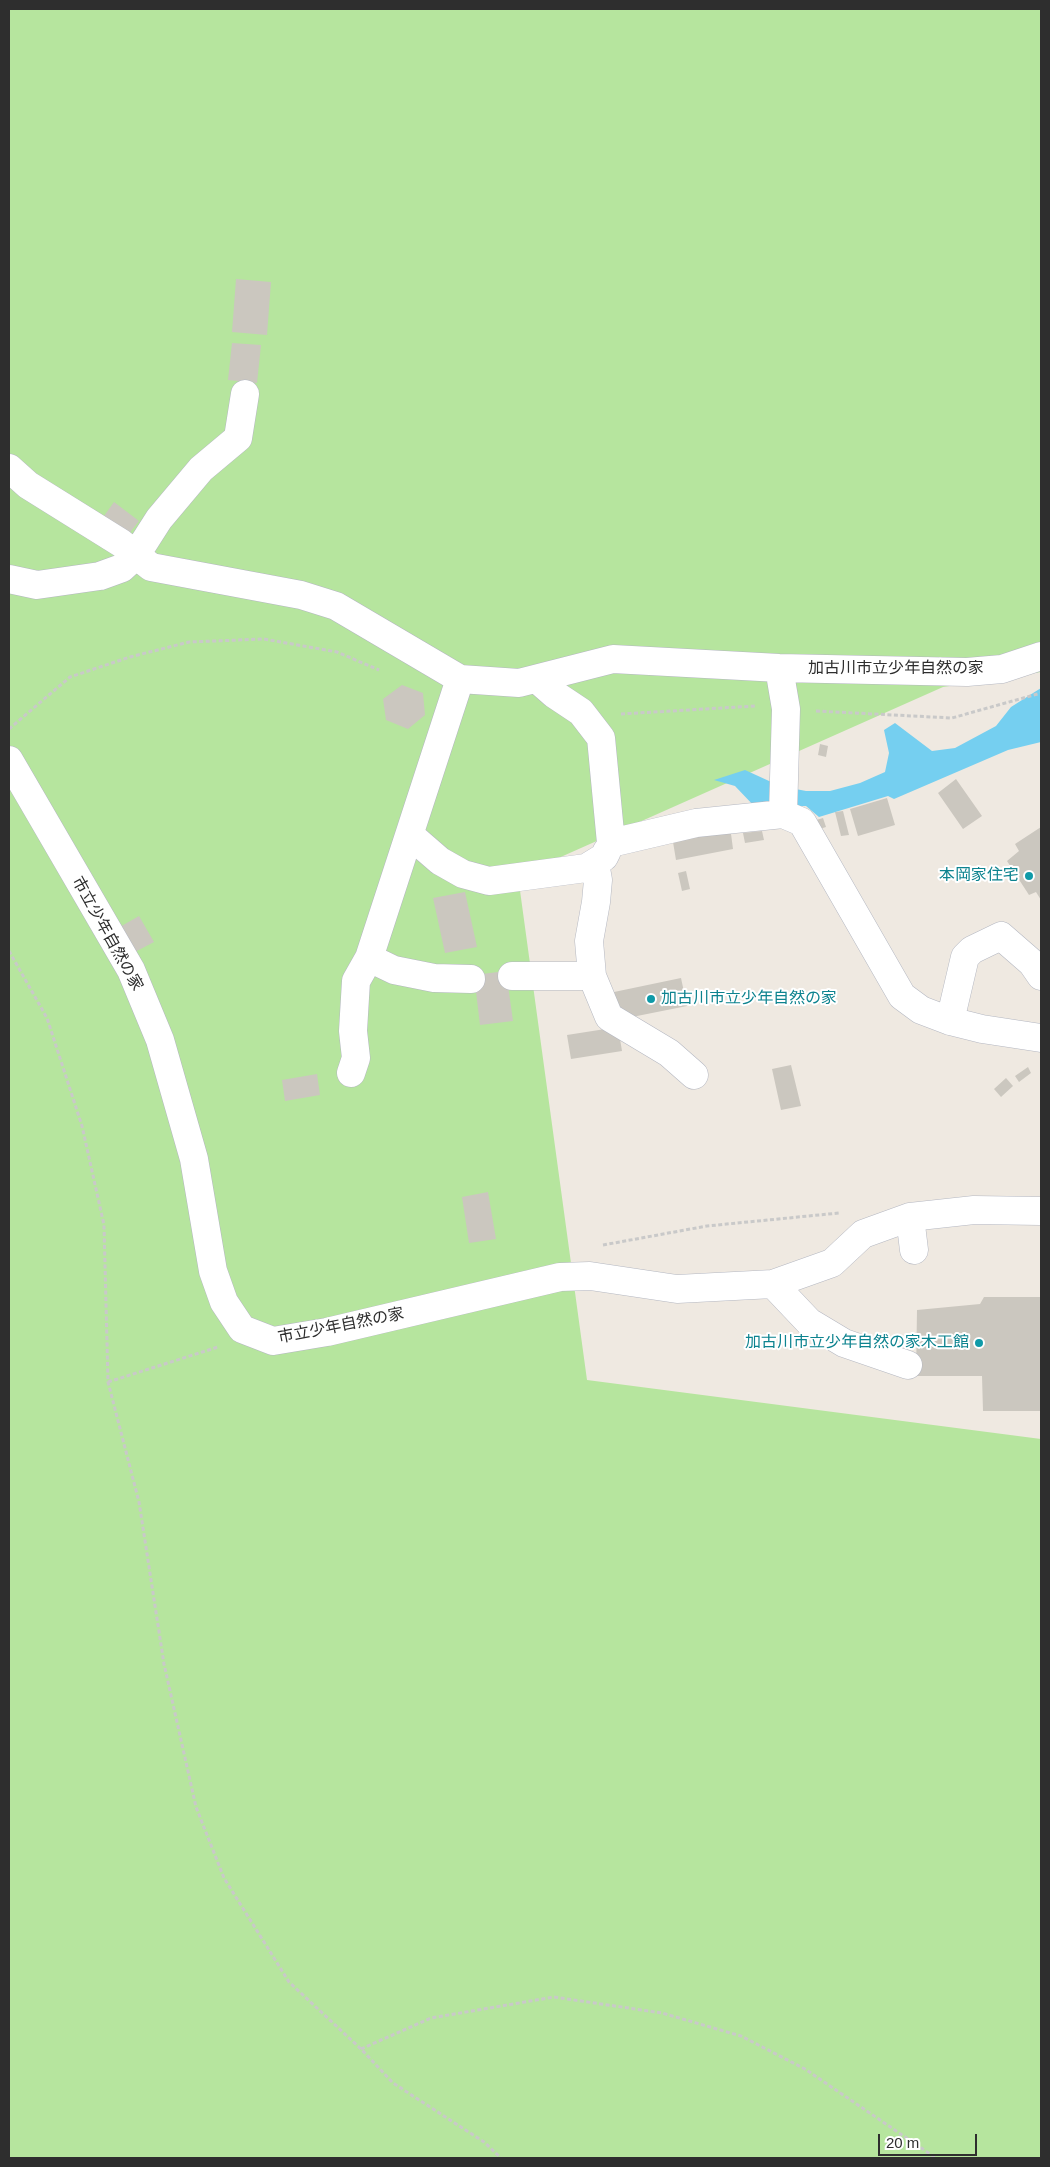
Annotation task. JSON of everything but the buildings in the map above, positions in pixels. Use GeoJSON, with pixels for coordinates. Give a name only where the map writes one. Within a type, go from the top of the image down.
{"type":"FeatureCollection","features":[{"type":"Feature","properties":{"kind":"lane"},"geometry":{"type":"LineString","coordinates":[[9,579],[36,586],[100,576],[122,568],[136,555],[158,519],[201,469],[238,438],[245,394]]}},
{"type":"Feature","properties":{"kind":"lane","name":"加古川市立少年自然の家"},"geometry":{"type":"LineString","coordinates":[[9,468],[28,485],[136,555],[151,567],[301,594],[336,606],[460,679],[519,683],[538,680],[613,659],[779,668],[967,672],[1002,669],[1041,656]]}},
{"type":"Feature","properties":{"kind":"lane"},"geometry":{"type":"LineString","coordinates":[[779,668],[786,709],[783,814]]}},
{"type":"Feature","properties":{"kind":"lane"},"geometry":{"type":"LineString","coordinates":[[351,1073],[356,1058],[353,1031],[356,981],[369,958],[460,679]]}},
{"type":"Feature","properties":{"kind":"lane"},"geometry":{"type":"LineString","coordinates":[[538,680],[554,694],[581,712],[601,738],[603,853],[589,941],[592,976],[609,1017],[669,1053],[694,1075]]}},
{"type":"Feature","properties":{"kind":"lane","name":"市立少年自然の家"},"geometry":{"type":"LineString","coordinates":[[9,760],[131,970],[160,1040],[194,1159],[214,1272],[224,1302],[242,1329],[273,1341],[328,1332],[560,1277],[590,1276],[677,1288],[773,1284],[832,1263],[863,1234],[910,1217],[974,1210],[1041,1211]]}},
{"type":"Feature","properties":{"kind":"lane"},"geometry":{"type":"LineString","coordinates":[[410,835],[440,861],[463,874],[489,881],[586,868],[603,853],[696,823],[783,814],[802,822],[902,996],[921,1010],[950,1021],[982,1029],[1041,1038]]}},
{"type":"Feature","properties":{"kind":"lane"},"geometry":{"type":"LineString","coordinates":[[950,1021],[965,958],[972,950],[1006,932],[1041,976]]}},
{"type":"Feature","properties":{"kind":"lane"},"geometry":{"type":"LineString","coordinates":[[369,958],[394,970],[434,978],[471,979]]}},
{"type":"Feature","properties":{"kind":"lane"},"geometry":{"type":"LineString","coordinates":[[512,976],[592,976]]}},
{"type":"Feature","properties":{"kind":"lane"},"geometry":{"type":"LineString","coordinates":[[910,1217],[914,1250]]}},
{"type":"Feature","properties":{"kind":"lane"},"geometry":{"type":"LineString","coordinates":[[773,1284],[809,1322],[844,1343],[908,1365]]}},
{"type":"Feature","properties":{"kind":"path"},"geometry":{"type":"LineString","coordinates":[[9,951],[47,1018],[82,1126],[104,1225],[108,1382],[139,1502],[164,1664],[196,1807],[224,1878],[289,1982],[361,2049],[393,2083],[484,2142],[501,2158]]}},
{"type":"Feature","properties":{"kind":"path"},"geometry":{"type":"LineString","coordinates":[[361,2049],[431,2018],[554,1997],[662,2013],[741,2036],[805,2069],[936,2158]]}},
{"type":"Feature","properties":{"kind":"green space"},"geometry":{"type":"Polygon","coordinates":[[[9,9],[1041,9],[1041,672],[943,687],[518,876],[587,1380],[1041,1439],[1041,2158],[9,2158],[9,9]]]}},
{"type":"Feature","properties":{"kind":"water"},"geometry":{"type":"Polygon","coordinates":[[[1041,688],[1041,742],[1008,750],[894,799],[888,796],[819,817],[806,806],[755,807],[735,786],[714,780],[745,770],[780,786],[806,791],[830,791],[860,783],[885,772],[889,753],[884,730],[895,723],[932,751],[955,748],[996,726],[1011,707],[1041,688]]]}},
{"type":"Feature","properties":{"kind":"place","name":"本岡家住宅"},"geometry":{"type":"Point","coordinates":[1029,876]}},
{"type":"Feature","properties":{"kind":"place","name":"加古川市立少年自然の家"},"geometry":{"type":"Point","coordinates":[651,999]}},
{"type":"Feature","properties":{"kind":"place","name":"加古川市立少年自然の家木工館"},"geometry":{"type":"Point","coordinates":[979,1343]}}]}
